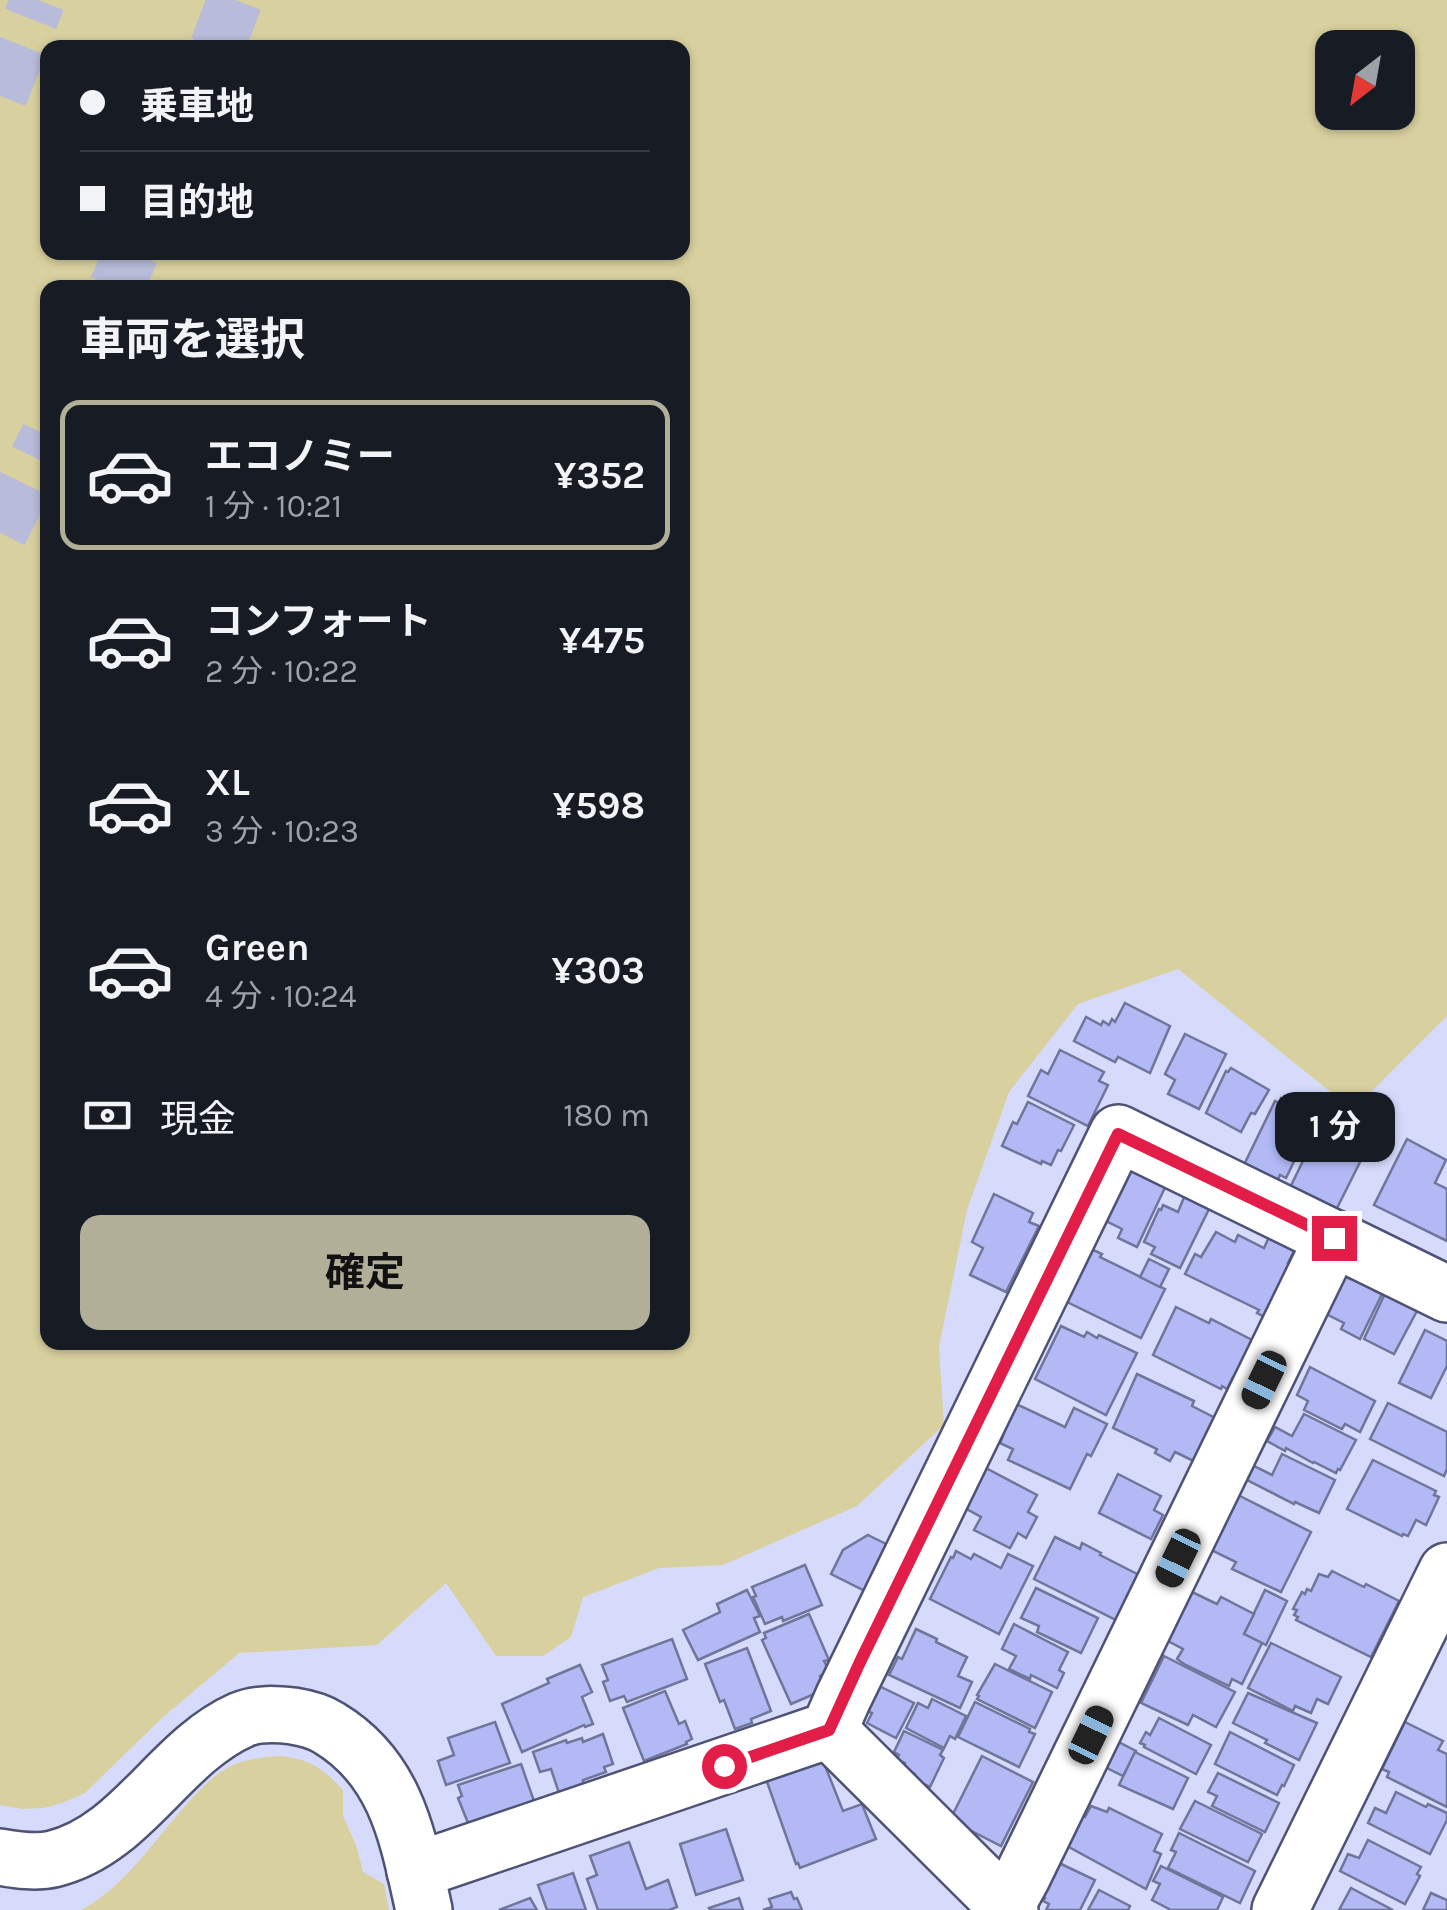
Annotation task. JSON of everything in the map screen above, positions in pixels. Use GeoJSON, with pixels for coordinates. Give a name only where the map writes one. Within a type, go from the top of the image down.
{"type":"FeatureCollection","features":[{"type":"Feature","properties":{"kind":"street"},"geometry":{"type":"LineString","coordinates":[[0,1857],[51,1860],[84,1847],[113,1827],[205,1742],[241,1720],[260,1715],[307,1718],[324,1724],[366,1757],[398,1807],[419,1890],[829,1730],[1118,1134],[1447,1294]]}},
{"type":"Feature","properties":{"kind":"street"},"geometry":{"type":"LineString","coordinates":[[829,1730],[1006,1908],[1334,1238]]}},
{"type":"Feature","properties":{"kind":"street"},"geometry":{"type":"LineString","coordinates":[[1280,1910],[1447,1571]]}},
{"type":"Feature","properties":{"kind":"shaded area"},"geometry":{"type":"Polygon","coordinates":[[[0,0],[1447,0],[1447,1016],[1353,1110],[1178,969],[1078,1004],[1009,1092],[967,1210],[939,1347],[944,1425],[857,1506],[723,1565],[659,1568],[583,1597],[571,1637],[543,1656],[496,1656],[446,1583],[377,1645],[239,1653],[162,1718],[85,1793],[44,1808],[0,1805],[0,0]]]}},
{"type":"Feature","properties":{"kind":"shaded area"},"geometry":{"type":"Polygon","coordinates":[[[282,1756],[316,1766],[343,1790],[343,1816],[363,1872],[384,1884],[389,1910],[81,1910],[125,1876],[215,1776],[241,1762],[282,1756]]]}},
{"type":"Feature","properties":{"kind":"building"},"geometry":{"type":"Polygon","coordinates":[[[1125,1003],[1170,1026],[1150,1073],[1118,1057],[1115,1062],[1074,1041],[1086,1017],[1109,1025],[1112,1019],[1115,1022],[1125,1003]]]}},
{"type":"Feature","properties":{"kind":"building"},"geometry":{"type":"Polygon","coordinates":[[[1185,1034],[1226,1054],[1199,1109],[1168,1094],[1175,1080],[1165,1074],[1185,1034]]]}},
{"type":"Feature","properties":{"kind":"building"},"geometry":{"type":"Polygon","coordinates":[[[1060,1050],[1104,1072],[1099,1081],[1108,1085],[1088,1126],[1028,1096],[1041,1070],[1048,1074],[1060,1050]]]}},
{"type":"Feature","properties":{"kind":"building"},"geometry":{"type":"Polygon","coordinates":[[[1231,1068],[1269,1090],[1241,1132],[1206,1113],[1231,1068]]]}},
{"type":"Feature","properties":{"kind":"building"},"geometry":{"type":"Polygon","coordinates":[[[1281,1098],[1313,1114],[1314,1120],[1286,1178],[1280,1175],[1275,1185],[1242,1169],[1275,1101],[1279,1103],[1281,1098]]]}},
{"type":"Feature","properties":{"kind":"building"},"geometry":{"type":"Polygon","coordinates":[[[1028,1102],[1074,1125],[1051,1165],[1002,1146],[1028,1102]]]}},
{"type":"Feature","properties":{"kind":"building"},"geometry":{"type":"Polygon","coordinates":[[[1315,1136],[1326,1141],[1328,1137],[1355,1149],[1353,1154],[1361,1160],[1333,1216],[1287,1194],[1315,1136]]]}},
{"type":"Feature","properties":{"kind":"building"},"geometry":{"type":"Polygon","coordinates":[[[1407,1139],[1446,1160],[1435,1183],[1447,1189],[1447,1241],[1374,1205],[1407,1139]]]}},
{"type":"Feature","properties":{"kind":"building"},"geometry":{"type":"Polygon","coordinates":[[[1133,1166],[1169,1179],[1137,1247],[1118,1238],[1122,1229],[1106,1221],[1118,1178],[1125,1182],[1133,1166]]]}},
{"type":"Feature","properties":{"kind":"building"},"geometry":{"type":"Polygon","coordinates":[[[994,1194],[1033,1213],[1029,1222],[1039,1226],[1006,1292],[970,1275],[983,1248],[972,1242],[994,1194]]]}},
{"type":"Feature","properties":{"kind":"building"},"geometry":{"type":"Polygon","coordinates":[[[1185,1195],[1210,1207],[1180,1268],[1151,1254],[1155,1247],[1144,1242],[1159,1209],[1163,1205],[1178,1212],[1185,1195]]]}},
{"type":"Feature","properties":{"kind":"building"},"geometry":{"type":"Polygon","coordinates":[[[1216,1232],[1235,1242],[1238,1235],[1264,1248],[1269,1237],[1294,1251],[1288,1263],[1294,1265],[1272,1321],[1257,1313],[1259,1310],[1185,1274],[1195,1254],[1201,1257],[1216,1232]]]}},
{"type":"Feature","properties":{"kind":"building"},"geometry":{"type":"Polygon","coordinates":[[[1087,1247],[1165,1289],[1141,1338],[1067,1302],[1087,1247]]]}},
{"type":"Feature","properties":{"kind":"building"},"geometry":{"type":"Polygon","coordinates":[[[1149,1259],[1169,1269],[1160,1287],[1140,1277],[1149,1259]]]}},
{"type":"Feature","properties":{"kind":"building"},"geometry":{"type":"Polygon","coordinates":[[[1343,1275],[1377,1287],[1375,1291],[1382,1294],[1360,1339],[1341,1329],[1344,1323],[1324,1313],[1343,1275]]]}},
{"type":"Feature","properties":{"kind":"building"},"geometry":{"type":"Polygon","coordinates":[[[1387,1289],[1418,1309],[1394,1354],[1364,1339],[1387,1289]]]}},
{"type":"Feature","properties":{"kind":"building"},"geometry":{"type":"Polygon","coordinates":[[[1176,1307],[1209,1323],[1211,1319],[1256,1342],[1238,1379],[1233,1377],[1227,1389],[1153,1355],[1176,1307]]]}},
{"type":"Feature","properties":{"kind":"building"},"geometry":{"type":"Polygon","coordinates":[[[1061,1326],[1084,1337],[1087,1332],[1097,1338],[1099,1335],[1137,1353],[1106,1415],[1035,1379],[1061,1326]]]}},
{"type":"Feature","properties":{"kind":"building"},"geometry":{"type":"Polygon","coordinates":[[[1425,1330],[1447,1341],[1447,1366],[1431,1398],[1399,1383],[1425,1330]]]}},
{"type":"Feature","properties":{"kind":"building"},"geometry":{"type":"Polygon","coordinates":[[[1310,1367],[1375,1401],[1360,1432],[1345,1424],[1342,1429],[1304,1410],[1308,1401],[1297,1395],[1310,1367]]]}},
{"type":"Feature","properties":{"kind":"building"},"geometry":{"type":"Polygon","coordinates":[[[1137,1374],[1194,1401],[1192,1406],[1223,1422],[1202,1465],[1175,1452],[1170,1461],[1155,1453],[1157,1449],[1113,1428],[1137,1374]]]}},
{"type":"Feature","properties":{"kind":"building"},"geometry":{"type":"Polygon","coordinates":[[[1014,1403],[1065,1427],[1074,1408],[1107,1424],[1070,1489],[1008,1460],[1013,1449],[1000,1443],[1000,1434],[1014,1403]]]}},
{"type":"Feature","properties":{"kind":"building"},"geometry":{"type":"Polygon","coordinates":[[[1388,1403],[1447,1432],[1444,1476],[1370,1439],[1388,1403]]]}},
{"type":"Feature","properties":{"kind":"building"},"geometry":{"type":"Polygon","coordinates":[[[1304,1414],[1356,1440],[1336,1473],[1267,1441],[1275,1427],[1292,1436],[1304,1414]]]}},
{"type":"Feature","properties":{"kind":"building"},"geometry":{"type":"Polygon","coordinates":[[[1282,1454],[1335,1480],[1319,1513],[1247,1480],[1254,1466],[1272,1475],[1282,1454]]]}},
{"type":"Feature","properties":{"kind":"building"},"geometry":{"type":"Polygon","coordinates":[[[1373,1460],[1436,1491],[1434,1495],[1439,1497],[1426,1525],[1416,1520],[1408,1536],[1402,1536],[1347,1509],[1373,1460]]]}},
{"type":"Feature","properties":{"kind":"building"},"geometry":{"type":"Polygon","coordinates":[[[984,1467],[1037,1495],[1028,1512],[1037,1517],[1026,1538],[1018,1533],[1010,1548],[974,1530],[981,1517],[963,1507],[984,1467]]]}},
{"type":"Feature","properties":{"kind":"building"},"geometry":{"type":"Polygon","coordinates":[[[1118,1474],[1161,1496],[1154,1510],[1163,1515],[1151,1539],[1099,1513],[1118,1474]]]}},
{"type":"Feature","properties":{"kind":"building"},"geometry":{"type":"Polygon","coordinates":[[[1238,1495],[1311,1532],[1281,1592],[1232,1569],[1236,1562],[1211,1550],[1238,1495]]]}},
{"type":"Feature","properties":{"kind":"building"},"geometry":{"type":"Polygon","coordinates":[[[868,1535],[890,1546],[867,1592],[831,1574],[843,1550],[868,1535]]]}},
{"type":"Feature","properties":{"kind":"building"},"geometry":{"type":"Polygon","coordinates":[[[1055,1537],[1080,1549],[1082,1543],[1141,1576],[1118,1621],[1034,1579],[1055,1537]]]}},
{"type":"Feature","properties":{"kind":"building"},"geometry":{"type":"Polygon","coordinates":[[[956,1551],[971,1559],[974,1554],[1001,1568],[1008,1554],[1033,1566],[999,1634],[930,1599],[956,1551]]]}},
{"type":"Feature","properties":{"kind":"building"},"geometry":{"type":"Polygon","coordinates":[[[805,1565],[822,1605],[765,1624],[752,1587],[805,1565]]]}},
{"type":"Feature","properties":{"kind":"building"},"geometry":{"type":"Polygon","coordinates":[[[1332,1571],[1399,1601],[1371,1657],[1296,1620],[1297,1610],[1293,1609],[1302,1592],[1311,1591],[1319,1574],[1328,1577],[1332,1571]]]}},
{"type":"Feature","properties":{"kind":"building"},"geometry":{"type":"Polygon","coordinates":[[[1036,1588],[1098,1618],[1081,1653],[1037,1632],[1039,1626],[1021,1618],[1036,1588]]]}},
{"type":"Feature","properties":{"kind":"building"},"geometry":{"type":"Polygon","coordinates":[[[747,1590],[760,1616],[754,1618],[760,1632],[698,1660],[683,1630],[720,1612],[717,1604],[747,1590]]]}},
{"type":"Feature","properties":{"kind":"building"},"geometry":{"type":"Polygon","coordinates":[[[1265,1590],[1287,1601],[1266,1645],[1244,1634],[1265,1590]]]}},
{"type":"Feature","properties":{"kind":"building"},"geometry":{"type":"Polygon","coordinates":[[[1192,1592],[1217,1604],[1221,1597],[1254,1614],[1244,1634],[1262,1643],[1242,1684],[1232,1679],[1229,1686],[1184,1664],[1177,1659],[1183,1649],[1166,1640],[1192,1592]]]}},
{"type":"Feature","properties":{"kind":"building"},"geometry":{"type":"Polygon","coordinates":[[[809,1614],[829,1660],[824,1661],[829,1671],[820,1676],[826,1689],[791,1704],[762,1640],[766,1638],[764,1633],[809,1614]]]}},
{"type":"Feature","properties":{"kind":"building"},"geometry":{"type":"Polygon","coordinates":[[[1014,1624],[1068,1652],[1059,1670],[1064,1673],[1057,1688],[1009,1669],[1016,1656],[1002,1649],[1014,1624]]]}},
{"type":"Feature","properties":{"kind":"building"},"geometry":{"type":"Polygon","coordinates":[[[916,1629],[967,1657],[958,1676],[972,1682],[960,1708],[889,1675],[898,1657],[902,1659],[916,1629]]]}},
{"type":"Feature","properties":{"kind":"building"},"geometry":{"type":"Polygon","coordinates":[[[672,1639],[687,1679],[627,1702],[624,1696],[610,1701],[602,1665],[672,1639]]]}},
{"type":"Feature","properties":{"kind":"building"},"geometry":{"type":"Polygon","coordinates":[[[1271,1643],[1341,1677],[1328,1704],[1317,1699],[1311,1713],[1295,1706],[1293,1711],[1248,1688],[1271,1643]]]}},
{"type":"Feature","properties":{"kind":"building"},"geometry":{"type":"Polygon","coordinates":[[[747,1648],[771,1711],[735,1729],[705,1664],[747,1648]]]}},
{"type":"Feature","properties":{"kind":"building"},"geometry":{"type":"Polygon","coordinates":[[[1164,1656],[1235,1692],[1216,1727],[1193,1715],[1188,1725],[1141,1703],[1164,1656]]]}},
{"type":"Feature","properties":{"kind":"building"},"geometry":{"type":"Polygon","coordinates":[[[995,1664],[1052,1692],[1035,1728],[977,1699],[995,1664]]]}},
{"type":"Feature","properties":{"kind":"building"},"geometry":{"type":"Polygon","coordinates":[[[580,1665],[592,1692],[582,1697],[593,1724],[522,1752],[502,1704],[580,1665]]]}},
{"type":"Feature","properties":{"kind":"building"},"geometry":{"type":"Polygon","coordinates":[[[875,1684],[914,1703],[896,1738],[867,1723],[872,1713],[863,1709],[875,1684]]]}},
{"type":"Feature","properties":{"kind":"building"},"geometry":{"type":"Polygon","coordinates":[[[665,1691],[679,1724],[685,1721],[692,1739],[644,1761],[623,1708],[665,1691]]]}},
{"type":"Feature","properties":{"kind":"building"},"geometry":{"type":"Polygon","coordinates":[[[1248,1693],[1317,1723],[1299,1760],[1233,1723],[1248,1693]]]}},
{"type":"Feature","properties":{"kind":"building"},"geometry":{"type":"Polygon","coordinates":[[[932,1699],[966,1716],[955,1739],[950,1736],[944,1748],[906,1728],[918,1703],[928,1708],[932,1699]]]}},
{"type":"Feature","properties":{"kind":"building"},"geometry":{"type":"Polygon","coordinates":[[[975,1702],[1035,1734],[1019,1767],[958,1737],[975,1702]]]}},
{"type":"Feature","properties":{"kind":"building"},"geometry":{"type":"Polygon","coordinates":[[[1159,1718],[1211,1745],[1196,1774],[1140,1743],[1146,1732],[1150,1735],[1159,1718]]]}},
{"type":"Feature","properties":{"kind":"building"},"geometry":{"type":"Polygon","coordinates":[[[495,1722],[510,1763],[446,1785],[438,1761],[454,1755],[448,1738],[495,1722]]]}},
{"type":"Feature","properties":{"kind":"building"},"geometry":{"type":"Polygon","coordinates":[[[1405,1722],[1443,1741],[1438,1750],[1447,1754],[1447,1807],[1387,1777],[1389,1772],[1382,1769],[1405,1722]]]}},
{"type":"Feature","properties":{"kind":"building"},"geometry":{"type":"Polygon","coordinates":[[[904,1731],[943,1750],[940,1755],[944,1758],[930,1787],[913,1779],[915,1774],[903,1768],[905,1763],[897,1759],[899,1755],[894,1752],[904,1731]]]}},
{"type":"Feature","properties":{"kind":"building"},"geometry":{"type":"Polygon","coordinates":[[[1230,1732],[1294,1765],[1277,1795],[1215,1764],[1230,1732]]]}},
{"type":"Feature","properties":{"kind":"building"},"geometry":{"type":"Polygon","coordinates":[[[603,1734],[613,1764],[604,1767],[606,1772],[583,1780],[584,1791],[561,1799],[551,1769],[540,1772],[533,1752],[566,1740],[567,1743],[582,1738],[583,1742],[603,1734]]]}},
{"type":"Feature","properties":{"kind":"building"},"geometry":{"type":"Polygon","coordinates":[[[1109,1737],[1136,1751],[1123,1776],[1097,1763],[1109,1737]]]}},
{"type":"Feature","properties":{"kind":"building"},"geometry":{"type":"Polygon","coordinates":[[[1135,1752],[1188,1778],[1173,1809],[1119,1785],[1135,1752]]]}},
{"type":"Feature","properties":{"kind":"building"},"geometry":{"type":"Polygon","coordinates":[[[982,1756],[1033,1782],[1001,1846],[950,1820],[982,1756]]]}},
{"type":"Feature","properties":{"kind":"building"},"geometry":{"type":"Polygon","coordinates":[[[822,1758],[843,1811],[862,1804],[876,1839],[800,1868],[766,1779],[822,1758]]]}},
{"type":"Feature","properties":{"kind":"building"},"geometry":{"type":"Polygon","coordinates":[[[521,1764],[534,1801],[468,1823],[458,1798],[462,1796],[458,1785],[521,1764]]]}},
{"type":"Feature","properties":{"kind":"building"},"geometry":{"type":"Polygon","coordinates":[[[1218,1773],[1279,1803],[1265,1832],[1212,1806],[1217,1796],[1208,1792],[1218,1773]]]}},
{"type":"Feature","properties":{"kind":"building"},"geometry":{"type":"Polygon","coordinates":[[[1396,1792],[1447,1813],[1430,1854],[1368,1823],[1375,1808],[1386,1813],[1396,1792]]]}},
{"type":"Feature","properties":{"kind":"building"},"geometry":{"type":"Polygon","coordinates":[[[1195,1801],[1262,1834],[1248,1862],[1180,1829],[1195,1801]]]}},
{"type":"Feature","properties":{"kind":"building"},"geometry":{"type":"Polygon","coordinates":[[[1091,1806],[1107,1812],[1109,1808],[1162,1834],[1154,1851],[1161,1854],[1146,1889],[1067,1846],[1091,1806]]]}},
{"type":"Feature","properties":{"kind":"building"},"geometry":{"type":"Polygon","coordinates":[[[726,1829],[743,1880],[696,1895],[680,1844],[726,1829]]]}},
{"type":"Feature","properties":{"kind":"building"},"geometry":{"type":"Polygon","coordinates":[[[1179,1833],[1255,1871],[1240,1903],[1168,1868],[1179,1833]]]}},
{"type":"Feature","properties":{"kind":"building"},"geometry":{"type":"Polygon","coordinates":[[[1368,1840],[1421,1867],[1405,1904],[1340,1871],[1348,1854],[1359,1858],[1368,1840]]]}},
{"type":"Feature","properties":{"kind":"building"},"geometry":{"type":"Polygon","coordinates":[[[629,1842],[646,1889],[668,1880],[677,1907],[598,1910],[587,1879],[597,1875],[590,1856],[629,1842]]]}},
{"type":"Feature","properties":{"kind":"building"},"geometry":{"type":"Polygon","coordinates":[[[1057,1862],[1095,1880],[1080,1910],[1046,1910],[1049,1904],[1038,1894],[1057,1862]]]}},
{"type":"Feature","properties":{"kind":"building"},"geometry":{"type":"Polygon","coordinates":[[[1161,1866],[1223,1897],[1217,1910],[1171,1910],[1152,1900],[1160,1884],[1153,1881],[1161,1866]]]}},
{"type":"Feature","properties":{"kind":"building"},"geometry":{"type":"Polygon","coordinates":[[[573,1873],[586,1910],[547,1910],[538,1885],[573,1873]]]}},
{"type":"Feature","properties":{"kind":"building"},"geometry":{"type":"Polygon","coordinates":[[[1351,1888],[1393,1910],[1339,1910],[1351,1888]]]}},
{"type":"Feature","properties":{"kind":"building"},"geometry":{"type":"Polygon","coordinates":[[[1099,1890],[1130,1906],[1128,1910],[1088,1910],[1099,1890]]]}},
{"type":"Feature","properties":{"kind":"building"},"geometry":{"type":"Polygon","coordinates":[[[791,1892],[802,1910],[763,1910],[772,1907],[769,1899],[791,1892]]]}},
{"type":"Feature","properties":{"kind":"building"},"geometry":{"type":"Polygon","coordinates":[[[1431,1893],[1447,1900],[1447,1910],[1423,1910],[1431,1893]]]}},
{"type":"Feature","properties":{"kind":"building"},"geometry":{"type":"Polygon","coordinates":[[[530,1898],[537,1910],[499,1910],[530,1898]]]}},
{"type":"Feature","properties":{"kind":"building"},"geometry":{"type":"Polygon","coordinates":[[[739,1898],[743,1910],[709,1908],[739,1898]]]}},
{"type":"Feature","properties":{"kind":"tunnel"},"geometry":{"type":"LineString","coordinates":[[0,96],[38,0]]}},
{"type":"Feature","properties":{"kind":"tunnel"},"geometry":{"type":"LineString","coordinates":[[220,40],[235,0]]}},
{"type":"Feature","properties":{"kind":"tunnel"},"geometry":{"type":"LineString","coordinates":[[120,280],[128,260]]}},
{"type":"Feature","properties":{"kind":"tunnel"},"geometry":{"type":"LineString","coordinates":[[0,533],[40,452]]}},
{"type":"Feature","properties":{"kind":"route"},"geometry":{"type":"LineString","coordinates":[[724,1766],[829,1730],[1118,1134],[1334,1238]]}}]}
